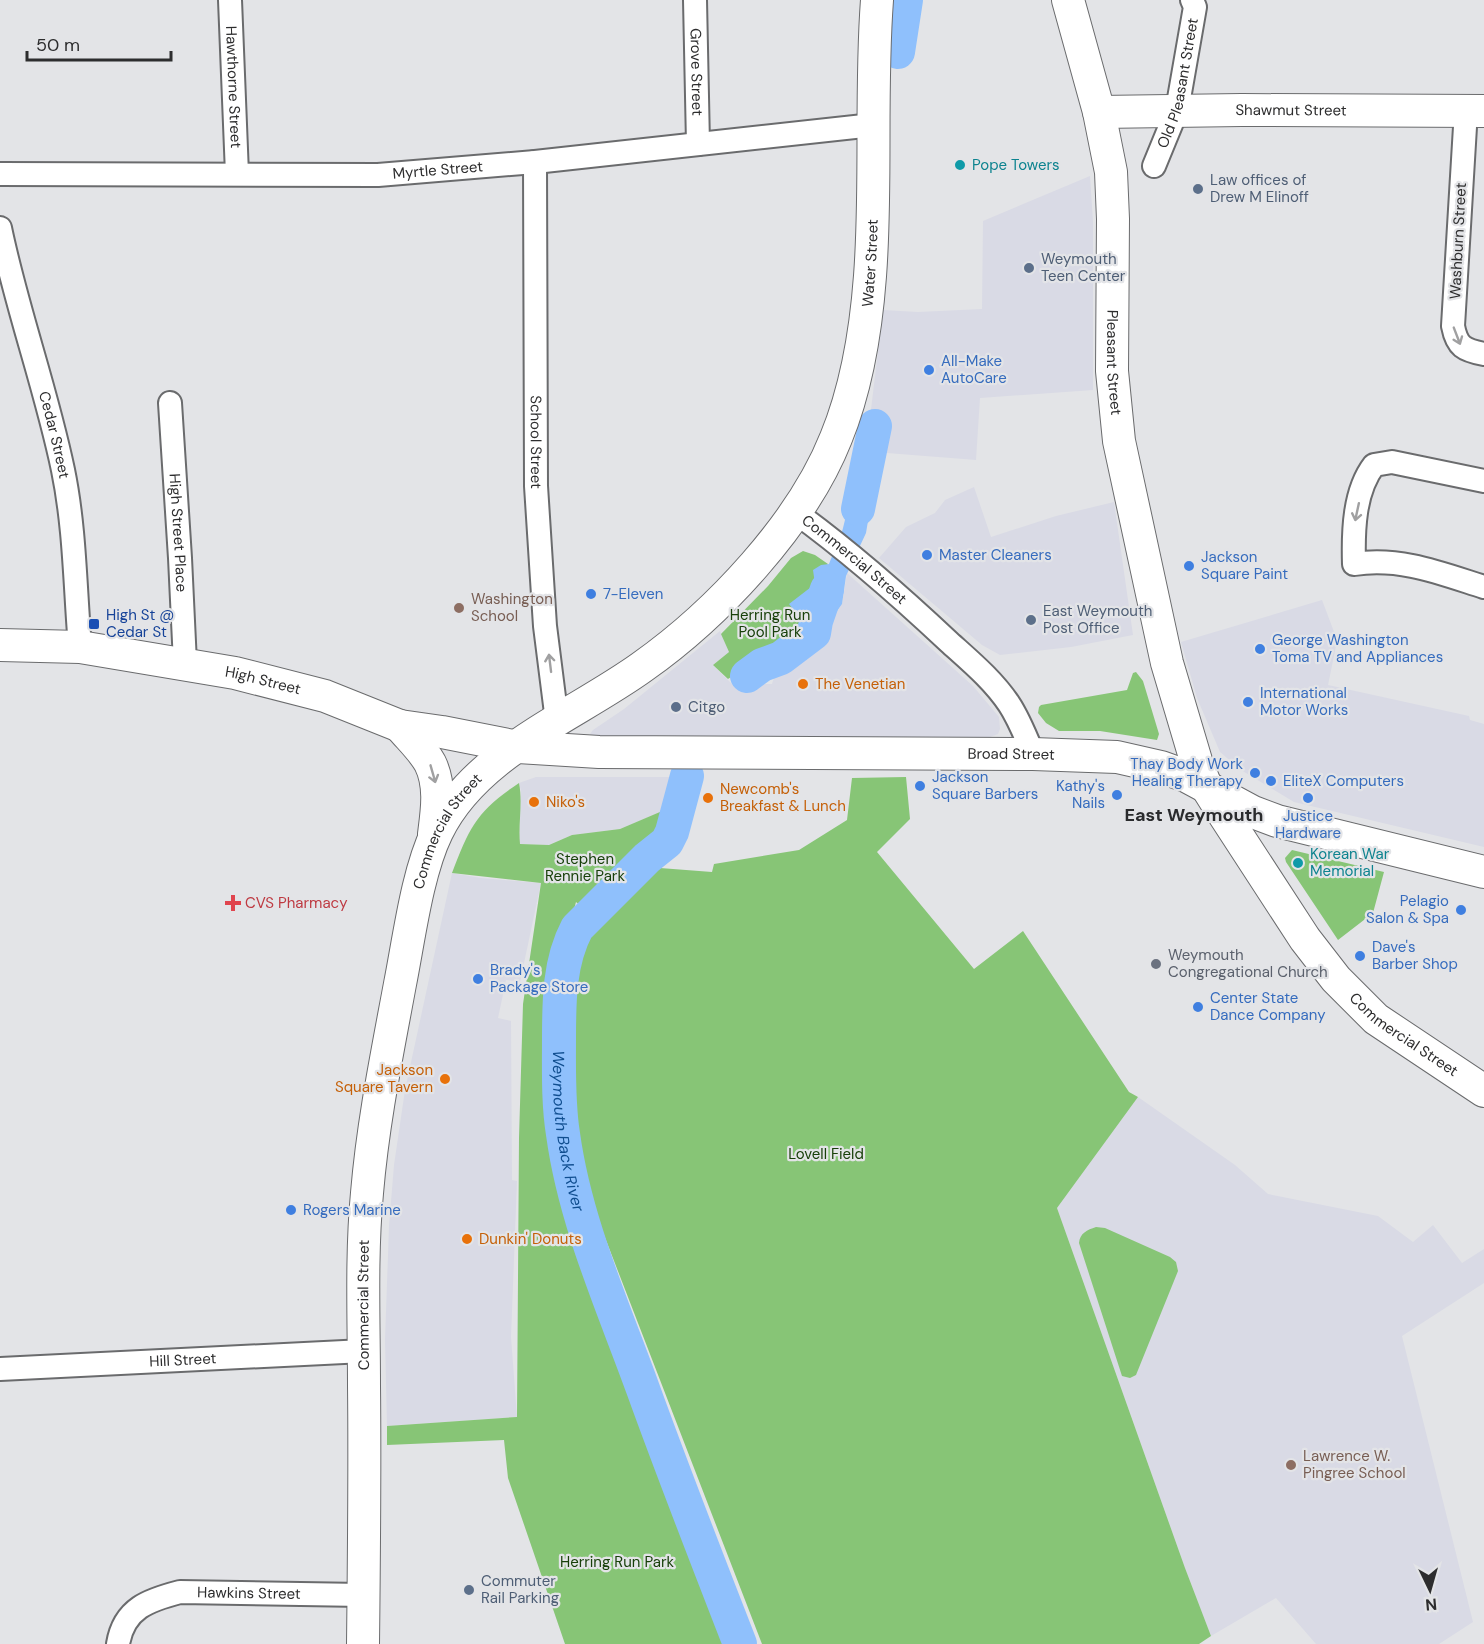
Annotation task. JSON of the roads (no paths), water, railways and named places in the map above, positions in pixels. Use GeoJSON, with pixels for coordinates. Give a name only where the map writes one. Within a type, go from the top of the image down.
{"type":"FeatureCollection","features":[{"type":"Feature","properties":{"kind":"main road","name":"Water Street"},"geometry":{"type":"LineString","coordinates":[[807,520],[816,478],[836,438],[854,379],[869,281],[873,225],[877,0]]}},
{"type":"Feature","properties":{"kind":"main road","name":"Pleasant Street"},"geometry":{"type":"LineString","coordinates":[[1068,0],[1099,112],[1108,154],[1112,195],[1111,332],[1114,404],[1130,500],[1164,653]]}},
{"type":"Feature","properties":{"kind":"main road","name":"Shawmut Street"},"geometry":{"type":"LineString","coordinates":[[1099,112],[1475,111]]}},
{"type":"Feature","properties":{"kind":"main road","name":"Commercial Street"},"geometry":{"type":"LineString","coordinates":[[363,1644],[365,1212],[378,1098],[413,918],[434,837],[445,817],[473,782],[518,747],[630,676],[669,648],[704,616],[752,566],[807,520]]}},
{"type":"Feature","properties":{"kind":"main road","name":"High Street"},"geometry":{"type":"LineString","coordinates":[[0,645],[80,647],[235,673],[325,696],[400,726],[518,747]]}},
{"type":"Feature","properties":{"kind":"main road","name":"Commercial Street"},"geometry":{"type":"LineString","coordinates":[[1164,653],[1186,732],[1206,786],[1305,939],[1336,979],[1376,1018],[1484,1091]]}},
{"type":"Feature","properties":{"kind":"main road"},"geometry":{"type":"LineString","coordinates":[[400,726],[426,758],[432,770],[437,796],[434,837]]}},
{"type":"Feature","properties":{"kind":"main road","name":"Broad Street"},"geometry":{"type":"LineString","coordinates":[[518,747],[630,752],[1033,754],[1117,757],[1175,771],[1253,812],[1277,820],[1484,872]]}},
{"type":"Feature","properties":{"kind":"street","name":"Hawthorne Street"},"geometry":{"type":"LineString","coordinates":[[230,0],[237,174]]}},
{"type":"Feature","properties":{"kind":"street","name":"Grove Street"},"geometry":{"type":"LineString","coordinates":[[695,0],[698,144]]}},
{"type":"Feature","properties":{"kind":"street","name":"Old Pleasant Street"},"geometry":{"type":"LineString","coordinates":[[1154,166],[1177,110],[1196,2]]}},
{"type":"Feature","properties":{"kind":"street","name":"Washburn Street"},"geometry":{"type":"LineString","coordinates":[[1475,111],[1453,326],[1459,344],[1468,350],[1484,354]]}},
{"type":"Feature","properties":{"kind":"street","name":"Myrtle Street"},"geometry":{"type":"LineString","coordinates":[[0,174],[378,175],[535,162],[873,125]]}},
{"type":"Feature","properties":{"kind":"street","name":"School Street"},"geometry":{"type":"LineString","coordinates":[[535,162],[538,543],[545,626],[557,721]]}},
{"type":"Feature","properties":{"kind":"street","name":"Cedar Street"},"geometry":{"type":"LineString","coordinates":[[0,228],[67,489],[80,647]]}},
{"type":"Feature","properties":{"kind":"street","name":"High Street Place"},"geometry":{"type":"LineString","coordinates":[[170,403],[184,663]]}},
{"type":"Feature","properties":{"kind":"street"},"geometry":{"type":"LineString","coordinates":[[1484,481],[1392,462],[1374,465],[1368,473],[1355,518],[1354,564],[1388,561],[1407,563],[1484,587]]}},
{"type":"Feature","properties":{"kind":"street","name":"Commercial Street"},"geometry":{"type":"LineString","coordinates":[[807,520],[935,628],[996,686],[1011,706],[1033,754]]}},
{"type":"Feature","properties":{"kind":"street","name":"Hill Street"},"geometry":{"type":"LineString","coordinates":[[0,1369],[364,1351]]}},
{"type":"Feature","properties":{"kind":"street","name":"Hawkins Street"},"geometry":{"type":"LineString","coordinates":[[118,1644],[126,1622],[138,1607],[159,1597],[180,1592],[363,1595]]}},
{"type":"Feature","properties":{"kind":"water"},"geometry":{"type":"Polygon","coordinates":[[[869,465],[871,503],[866,533],[846,576],[842,604],[820,635],[810,631],[789,604],[815,584],[813,570],[821,565],[829,564],[841,534],[852,493],[869,465]]]}},
{"type":"Feature","properties":{"kind":"waterway","name":"Weymouth Back River"},"geometry":{"type":"LineString","coordinates":[[898,52],[906,0]]}},
{"type":"Feature","properties":{"kind":"waterway","name":"Weymouth Back River"},"geometry":{"type":"LineString","coordinates":[[858,509],[875,426]]}},
{"type":"Feature","properties":{"kind":"waterway","name":"Weymouth Back River"},"geometry":{"type":"LineString","coordinates":[[747,676],[762,665],[781,658],[814,633],[827,589]]}},
{"type":"Feature","properties":{"kind":"waterway","name":"Weymouth Back River"},"geometry":{"type":"LineString","coordinates":[[687,776],[672,832],[667,842],[647,858],[577,928],[571,941],[563,968],[560,996],[560,1110],[576,1199],[596,1263],[740,1644]]}},
{"type":"Feature","properties":{"kind":"place","name":"Pope Towers"},"geometry":{"type":"Point","coordinates":[960,165]}},
{"type":"Feature","properties":{"kind":"place","name":"Law offices of Drew M Elinoff"},"geometry":{"type":"Point","coordinates":[1198,189]}},
{"type":"Feature","properties":{"kind":"place","name":"Weymouth Teen Center"},"geometry":{"type":"Point","coordinates":[1029,268]}},
{"type":"Feature","properties":{"kind":"place","name":"All-Make AutoCare"},"geometry":{"type":"Point","coordinates":[929,370]}},
{"type":"Feature","properties":{"kind":"place","name":"Master Cleaners"},"geometry":{"type":"Point","coordinates":[927,555]}},
{"type":"Feature","properties":{"kind":"place","name":"Jackson Square Paint"},"geometry":{"type":"Point","coordinates":[1189,566]}},
{"type":"Feature","properties":{"kind":"place","name":"7-Eleven"},"geometry":{"type":"Point","coordinates":[591,594]}},
{"type":"Feature","properties":{"kind":"place","name":"Washington School"},"geometry":{"type":"Point","coordinates":[459,608]}},
{"type":"Feature","properties":{"kind":"place","name":"East Weymouth Post Office"},"geometry":{"type":"Point","coordinates":[1031,620]}},
{"type":"Feature","properties":{"kind":"place","name":"High St @ Cedar St"},"geometry":{"type":"Point","coordinates":[94,624]}},
{"type":"Feature","properties":{"kind":"place","name":"George Washington Toma TV and Appliances"},"geometry":{"type":"Point","coordinates":[1260,649]}},
{"type":"Feature","properties":{"kind":"place","name":"The Venetian"},"geometry":{"type":"Point","coordinates":[803,684]}},
{"type":"Feature","properties":{"kind":"place","name":"International Motor Works"},"geometry":{"type":"Point","coordinates":[1248,702]}},
{"type":"Feature","properties":{"kind":"place","name":"Citgo"},"geometry":{"type":"Point","coordinates":[676,707]}},
{"type":"Feature","properties":{"kind":"place","name":"Thay Body Work Healing Therapy"},"geometry":{"type":"Point","coordinates":[1255,773]}},
{"type":"Feature","properties":{"kind":"place","name":"EliteX Computers"},"geometry":{"type":"Point","coordinates":[1271,781]}},
{"type":"Feature","properties":{"kind":"place","name":"Jackson Square Barbers"},"geometry":{"type":"Point","coordinates":[920,786]}},
{"type":"Feature","properties":{"kind":"place","name":"Kathy's Nails"},"geometry":{"type":"Point","coordinates":[1117,795]}},
{"type":"Feature","properties":{"kind":"place","name":"Newcomb's Breakfast & Lunch"},"geometry":{"type":"Point","coordinates":[708,798]}},
{"type":"Feature","properties":{"kind":"place","name":"Justice Hardware"},"geometry":{"type":"Point","coordinates":[1308,798]}},
{"type":"Feature","properties":{"kind":"place","name":"Niko's"},"geometry":{"type":"Point","coordinates":[534,802]}},
{"type":"Feature","properties":{"kind":"place","name":"Korean War Memorial"},"geometry":{"type":"Point","coordinates":[1298,863]}},
{"type":"Feature","properties":{"kind":"place","name":"CVS Pharmacy"},"geometry":{"type":"Point","coordinates":[233,903]}},
{"type":"Feature","properties":{"kind":"place","name":"Pelagio Salon & Spa"},"geometry":{"type":"Point","coordinates":[1461,910]}},
{"type":"Feature","properties":{"kind":"place","name":"Dave's Barber Shop"},"geometry":{"type":"Point","coordinates":[1360,956]}},
{"type":"Feature","properties":{"kind":"place","name":"Weymouth Congregational Church"},"geometry":{"type":"Point","coordinates":[1156,964]}},
{"type":"Feature","properties":{"kind":"place","name":"Brady's Package Store"},"geometry":{"type":"Point","coordinates":[478,979]}},
{"type":"Feature","properties":{"kind":"place","name":"Center State Dance Company"},"geometry":{"type":"Point","coordinates":[1198,1007]}},
{"type":"Feature","properties":{"kind":"place","name":"Jackson Square Tavern"},"geometry":{"type":"Point","coordinates":[445,1079]}},
{"type":"Feature","properties":{"kind":"place","name":"Rogers Marine"},"geometry":{"type":"Point","coordinates":[291,1210]}},
{"type":"Feature","properties":{"kind":"place","name":"Dunkin' Donuts"},"geometry":{"type":"Point","coordinates":[467,1239]}},
{"type":"Feature","properties":{"kind":"place","name":"Lawrence W. Pingree School"},"geometry":{"type":"Point","coordinates":[1291,1465]}},
{"type":"Feature","properties":{"kind":"place","name":"Commuter Rail Parking"},"geometry":{"type":"Point","coordinates":[469,1590]}},
{"type":"Feature","properties":{"kind":"district","name":"East Weymouth"},"geometry":{"type":"Point","coordinates":[1194,815]}},
{"type":"Feature","properties":{"kind":"park label","name":"Herring Run Pool Park"},"geometry":{"type":"Point","coordinates":[770,624]}},
{"type":"Feature","properties":{"kind":"park label","name":"Stephen Rennie Park"},"geometry":{"type":"Point","coordinates":[585,868]}},
{"type":"Feature","properties":{"kind":"park label","name":"Lovell Field"},"geometry":{"type":"Point","coordinates":[826,1154]}},
{"type":"Feature","properties":{"kind":"park label","name":"Herring Run Park"},"geometry":{"type":"Point","coordinates":[617,1562]}}]}
